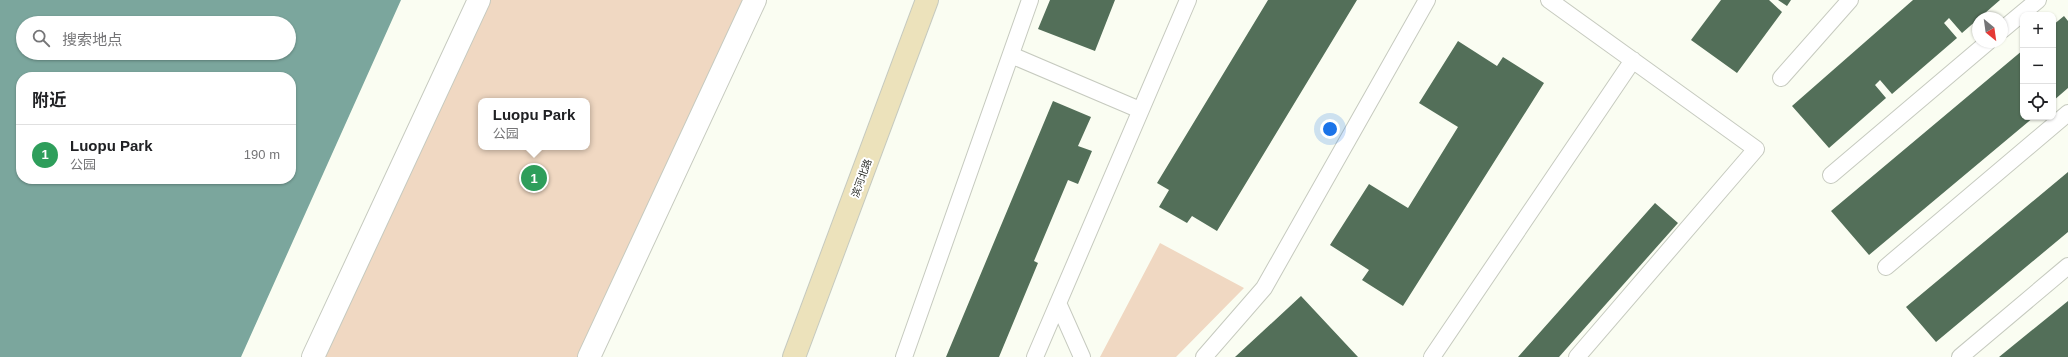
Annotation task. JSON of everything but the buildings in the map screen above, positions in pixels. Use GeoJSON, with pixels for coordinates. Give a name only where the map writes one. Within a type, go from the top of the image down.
{"type":"FeatureCollection","features":[{"type":"Feature","properties":{"kind":"main road","name":"滨河北路"},"geometry":{"type":"LineString","coordinates":[[794,357],[927,0]]}},
{"type":"Feature","properties":{"kind":"street"},"geometry":{"type":"LineString","coordinates":[[313,357],[479,0]]}},
{"type":"Feature","properties":{"kind":"street"},"geometry":{"type":"LineString","coordinates":[[589,357],[755,0]]}},
{"type":"Feature","properties":{"kind":"lane"},"geometry":{"type":"LineString","coordinates":[[904,357],[1030,0]]}},
{"type":"Feature","properties":{"kind":"lane"},"geometry":{"type":"LineString","coordinates":[[1035,357],[1188,0]]}},
{"type":"Feature","properties":{"kind":"lane"},"geometry":{"type":"LineString","coordinates":[[1204,357],[1264,288],[1427,0]]}},
{"type":"Feature","properties":{"kind":"lane"},"geometry":{"type":"LineString","coordinates":[[1549,0],[1756,149],[1577,357]]}},
{"type":"Feature","properties":{"kind":"lane"},"geometry":{"type":"LineString","coordinates":[[1781,78],[1850,0]]}},
{"type":"Feature","properties":{"kind":"lane"},"geometry":{"type":"LineString","coordinates":[[2008,25],[2038,0]]}},
{"type":"Feature","properties":{"kind":"lane"},"geometry":{"type":"LineString","coordinates":[[1831,175],[1981,48]]}},
{"type":"Feature","properties":{"kind":"lane"},"geometry":{"type":"LineString","coordinates":[[1011,55],[1140,110]]}},
{"type":"Feature","properties":{"kind":"lane"},"geometry":{"type":"LineString","coordinates":[[1432,357],[1633,60]]}},
{"type":"Feature","properties":{"kind":"lane"},"geometry":{"type":"LineString","coordinates":[[1886,267],[2068,113]]}},
{"type":"Feature","properties":{"kind":"lane"},"geometry":{"type":"LineString","coordinates":[[1960,357],[2068,266]]}},
{"type":"Feature","properties":{"kind":"lane"},"geometry":{"type":"LineString","coordinates":[[1058,303],[1082,357]]}},
{"type":"Feature","properties":{"kind":"shaded area"},"geometry":{"type":"Polygon","coordinates":[[[479,0],[755,0],[589,357],[313,357],[479,0]]]}},
{"type":"Feature","properties":{"kind":"shaded area"},"geometry":{"type":"Polygon","coordinates":[[[1160,243],[1244,288],[1176,357],[1100,357],[1160,243]]]}},
{"type":"Feature","properties":{"kind":"water"},"geometry":{"type":"Polygon","coordinates":[[[0,0],[401,0],[241,357],[0,357],[0,0]]]}},
{"type":"Feature","properties":{"kind":"place","name":"Luopu Park"},"geometry":{"type":"Point","coordinates":[534,178]}}]}
